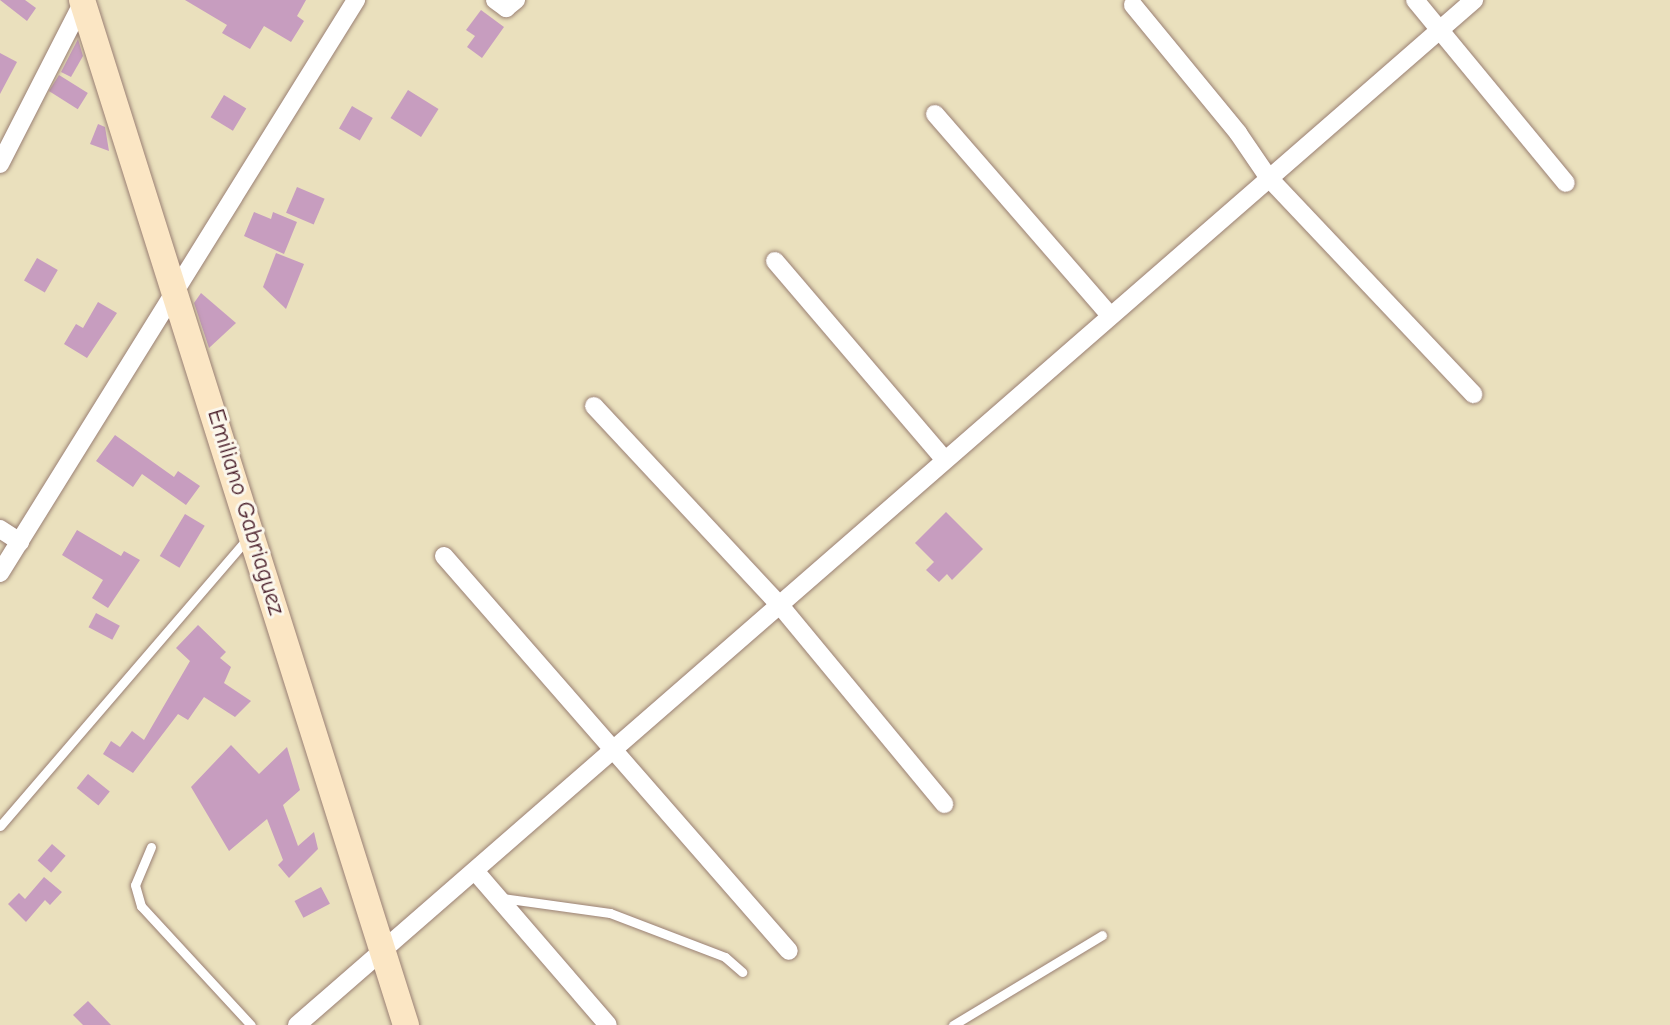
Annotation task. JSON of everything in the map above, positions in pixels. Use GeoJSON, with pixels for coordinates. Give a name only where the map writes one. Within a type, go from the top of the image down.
{"type":"FeatureCollection","features":[{"type":"Feature","properties":{"kind":"main road","name":"Emiliano Gabriaguez"},"geometry":{"type":"LineString","coordinates":[[83,1],[177,291],[406,1025]]}},
{"type":"Feature","properties":{"kind":"street"},"geometry":{"type":"LineString","coordinates":[[0,573],[356,0]]}},
{"type":"Feature","properties":{"kind":"street"},"geometry":{"type":"LineString","coordinates":[[495,0],[506,8],[516,0]]}},
{"type":"Feature","properties":{"kind":"street"},"geometry":{"type":"LineString","coordinates":[[1415,0],[1566,183]]}},
{"type":"Feature","properties":{"kind":"street"},"geometry":{"type":"LineString","coordinates":[[297,1025],[943,458],[1439,27],[1474,0]]}},
{"type":"Feature","properties":{"kind":"street"},"geometry":{"type":"LineString","coordinates":[[0,164],[83,1]]}},
{"type":"Feature","properties":{"kind":"street"},"geometry":{"type":"LineString","coordinates":[[1133,5],[1238,133],[1268,177],[1473,394]]}},
{"type":"Feature","properties":{"kind":"street"},"geometry":{"type":"LineString","coordinates":[[935,114],[1109,314]]}},
{"type":"Feature","properties":{"kind":"street"},"geometry":{"type":"LineString","coordinates":[[775,261],[943,458]]}},
{"type":"Feature","properties":{"kind":"street"},"geometry":{"type":"LineString","coordinates":[[594,406],[778,603],[944,804]]}},
{"type":"Feature","properties":{"kind":"street"},"geometry":{"type":"LineString","coordinates":[[0,529],[20,542]]}},
{"type":"Feature","properties":{"kind":"street"},"geometry":{"type":"LineString","coordinates":[[444,556],[615,748],[789,951]]}},
{"type":"Feature","properties":{"kind":"street"},"geometry":{"type":"LineString","coordinates":[[475,871],[608,1025]]}},
{"type":"Feature","properties":{"kind":"lane"},"geometry":{"type":"LineString","coordinates":[[0,826],[252,533]]}},
{"type":"Feature","properties":{"kind":"lane"},"geometry":{"type":"LineString","coordinates":[[151,847],[135,885],[141,906],[251,1025]]}},
{"type":"Feature","properties":{"kind":"lane"},"geometry":{"type":"LineString","coordinates":[[498,898],[610,913],[725,957],[742,972]]}},
{"type":"Feature","properties":{"kind":"lane"},"geometry":{"type":"LineString","coordinates":[[953,1025],[1102,935]]}},
{"type":"Feature","properties":{"kind":"building"},"geometry":{"type":"Polygon","coordinates":[[[0,0],[25,0],[36,8],[27,21],[0,0]]]}},
{"type":"Feature","properties":{"kind":"building"},"geometry":{"type":"Polygon","coordinates":[[[185,0],[306,0],[297,16],[304,21],[291,42],[264,26],[250,49],[222,33],[227,25],[185,0]]]}},
{"type":"Feature","properties":{"kind":"building"},"geometry":{"type":"Polygon","coordinates":[[[481,10],[504,27],[482,58],[467,47],[475,36],[466,30],[481,10]]]}},
{"type":"Feature","properties":{"kind":"building"},"geometry":{"type":"Polygon","coordinates":[[[78,39],[83,56],[71,77],[61,72],[78,39]]]}},
{"type":"Feature","properties":{"kind":"building"},"geometry":{"type":"Polygon","coordinates":[[[0,53],[17,62],[0,94],[0,53]]]}},
{"type":"Feature","properties":{"kind":"building"},"geometry":{"type":"Polygon","coordinates":[[[59,75],[88,93],[78,109],[49,91],[59,75]]]}},
{"type":"Feature","properties":{"kind":"building"},"geometry":{"type":"Polygon","coordinates":[[[408,90],[439,109],[421,137],[391,118],[408,90]]]}},
{"type":"Feature","properties":{"kind":"building"},"geometry":{"type":"Polygon","coordinates":[[[224,95],[246,108],[233,131],[211,117],[224,95]]]}},
{"type":"Feature","properties":{"kind":"building"},"geometry":{"type":"Polygon","coordinates":[[[352,106],[373,118],[360,141],[339,129],[352,106]]]}},
{"type":"Feature","properties":{"kind":"building"},"geometry":{"type":"Polygon","coordinates":[[[98,124],[105,127],[109,151],[90,144],[98,124]]]}},
{"type":"Feature","properties":{"kind":"building"},"geometry":{"type":"Polygon","coordinates":[[[297,187],[325,199],[314,224],[286,213],[297,187]]]}},
{"type":"Feature","properties":{"kind":"building"},"geometry":{"type":"Polygon","coordinates":[[[254,212],[271,219],[273,212],[297,222],[284,254],[244,236],[254,212]]]}},
{"type":"Feature","properties":{"kind":"building"},"geometry":{"type":"Polygon","coordinates":[[[276,253],[304,264],[286,309],[263,287],[276,253]]]}},
{"type":"Feature","properties":{"kind":"building"},"geometry":{"type":"Polygon","coordinates":[[[37,258],[58,270],[45,293],[24,281],[37,258]]]}},
{"type":"Feature","properties":{"kind":"building"},"geometry":{"type":"Polygon","coordinates":[[[201,293],[236,323],[209,348],[194,303],[201,293]]]}},
{"type":"Feature","properties":{"kind":"building"},"geometry":{"type":"Polygon","coordinates":[[[98,302],[117,313],[87,358],[64,344],[76,324],[83,328],[98,302]]]}},
{"type":"Feature","properties":{"kind":"building"},"geometry":{"type":"Polygon","coordinates":[[[115,435],[174,477],[178,471],[200,486],[186,505],[142,474],[133,487],[96,461],[115,435]]]}},
{"type":"Feature","properties":{"kind":"building"},"geometry":{"type":"Polygon","coordinates":[[[946,512],[983,549],[952,580],[947,574],[939,582],[926,570],[934,562],[915,543],[946,512]]]}},
{"type":"Feature","properties":{"kind":"building"},"geometry":{"type":"Polygon","coordinates":[[[185,514],[205,526],[179,568],[160,556],[185,514]]]}},
{"type":"Feature","properties":{"kind":"building"},"geometry":{"type":"Polygon","coordinates":[[[77,530],[121,556],[124,551],[140,560],[108,608],[92,598],[103,580],[62,555],[77,530]]]}},
{"type":"Feature","properties":{"kind":"building"},"geometry":{"type":"Polygon","coordinates":[[[96,613],[120,626],[112,640],[88,627],[96,613]]]}},
{"type":"Feature","properties":{"kind":"building"},"geometry":{"type":"Polygon","coordinates":[[[198,625],[226,652],[220,658],[231,667],[224,683],[251,701],[235,717],[204,697],[188,720],[178,714],[133,773],[103,754],[111,741],[120,747],[132,731],[144,740],[190,661],[176,648],[198,625]]]}},
{"type":"Feature","properties":{"kind":"building"},"geometry":{"type":"Polygon","coordinates":[[[231,745],[259,774],[287,747],[300,790],[283,805],[298,846],[314,832],[318,849],[289,878],[278,865],[283,860],[267,819],[229,851],[191,787],[231,745]]]}},
{"type":"Feature","properties":{"kind":"building"},"geometry":{"type":"Polygon","coordinates":[[[88,774],[110,792],[98,806],[77,788],[88,774]]]}},
{"type":"Feature","properties":{"kind":"building"},"geometry":{"type":"Polygon","coordinates":[[[52,844],[66,856],[51,872],[38,861],[52,844]]]}},
{"type":"Feature","properties":{"kind":"building"},"geometry":{"type":"Polygon","coordinates":[[[44,877],[62,892],[50,905],[45,900],[26,922],[8,904],[19,893],[25,899],[44,877]]]}},
{"type":"Feature","properties":{"kind":"building"},"geometry":{"type":"Polygon","coordinates":[[[321,887],[330,904],[303,918],[295,901],[321,887]]]}},
{"type":"Feature","properties":{"kind":"building"},"geometry":{"type":"Polygon","coordinates":[[[88,1001],[111,1025],[83,1025],[73,1015],[88,1001]]]}}]}
